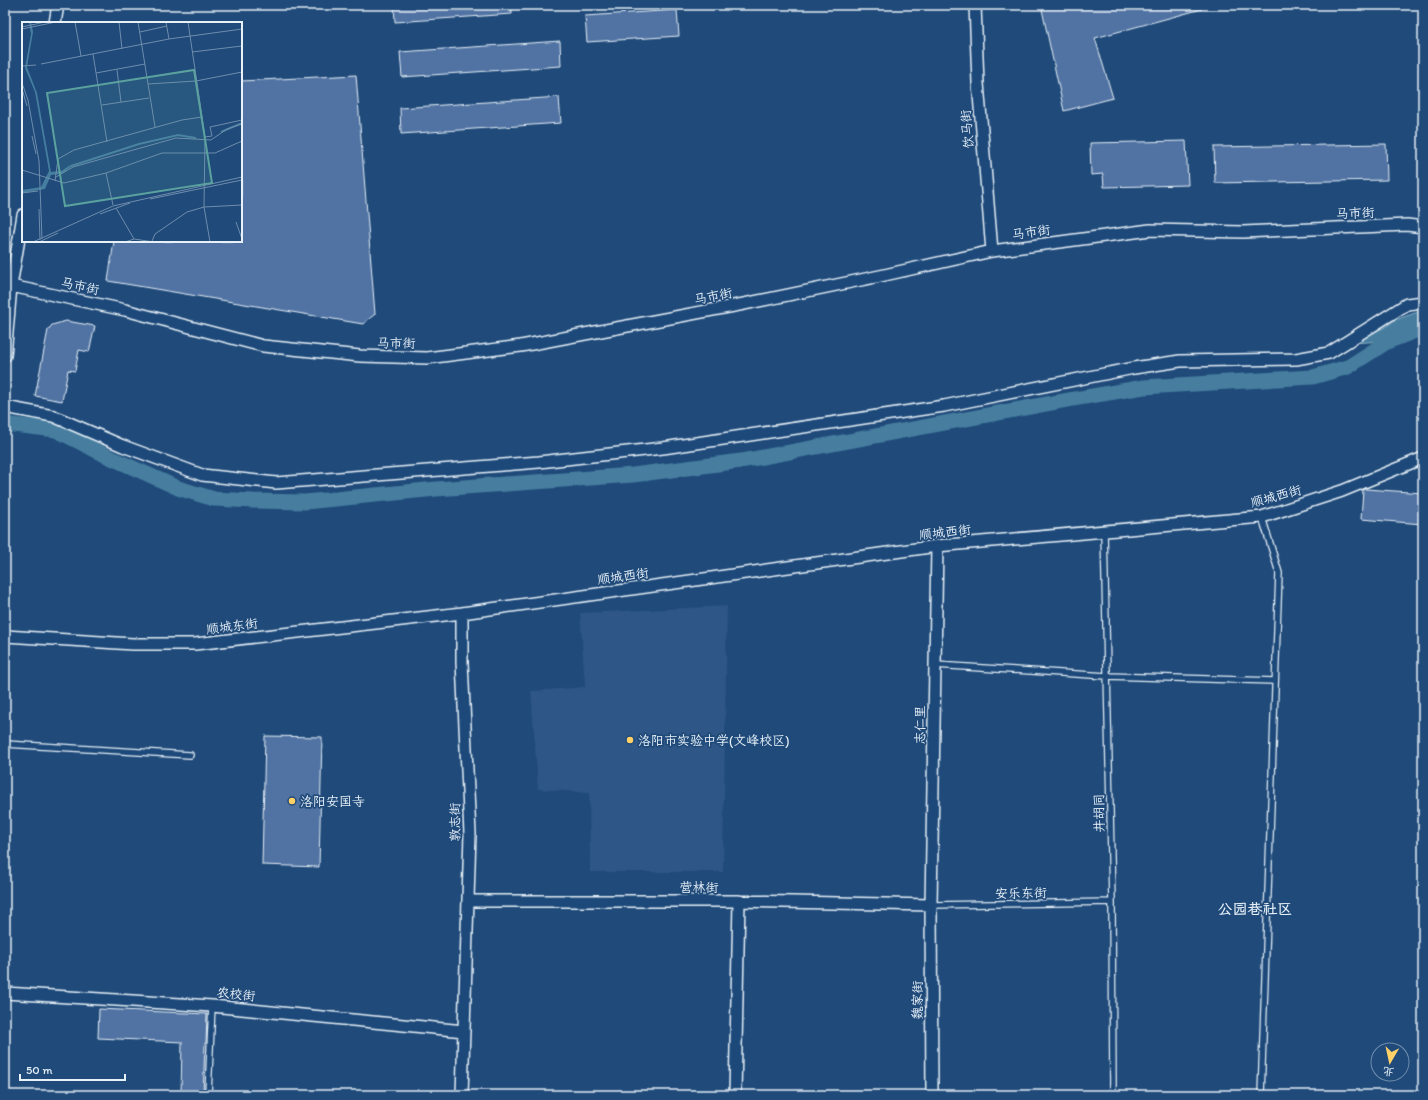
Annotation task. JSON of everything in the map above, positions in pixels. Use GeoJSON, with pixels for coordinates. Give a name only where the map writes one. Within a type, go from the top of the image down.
{"type":"FeatureCollection","features":[{"type":"Feature","properties":{"kind":"street"},"geometry":{"type":"LineString","coordinates":[[55,22],[58,5]]}},
{"type":"Feature","properties":{"kind":"street","name":"饮马街"},"geometry":{"type":"LineString","coordinates":[[975,5],[978,83],[992,251]]}},
{"type":"Feature","properties":{"kind":"street"},"geometry":{"type":"LineString","coordinates":[[5,356],[8,286],[22,220]]}},
{"type":"Feature","properties":{"kind":"street","name":"马市街"},"geometry":{"type":"LineString","coordinates":[[8,286],[125,310],[263,346],[360,356],[427,358],[521,346],[731,307],[992,251],[1150,230],[1243,232],[1407,225],[1423,227]]}},
{"type":"Feature","properties":{"kind":"street"},"geometry":{"type":"LineString","coordinates":[[5,407],[53,416],[123,446],[202,475],[276,483],[539,462],[663,448],[944,406],[1134,368],[1180,361],[1296,359],[1328,353],[1407,304],[1423,302]]}},
{"type":"Feature","properties":{"kind":"street","name":"顺城西街"},"geometry":{"type":"LineString","coordinates":[[462,613],[937,546],[1262,517],[1342,491],[1423,458]]}},
{"type":"Feature","properties":{"kind":"street","name":"志仁里"},"geometry":{"type":"LineString","coordinates":[[930,906],[937,546]]}},
{"type":"Feature","properties":{"kind":"street","name":"顺城东街"},"geometry":{"type":"LineString","coordinates":[[5,636],[133,644],[195,644],[462,613]]}},
{"type":"Feature","properties":{"kind":"street","name":"敦志街"},"geometry":{"type":"LineString","coordinates":[[462,613],[462,662],[470,834],[462,1095]]}},
{"type":"Feature","properties":{"kind":"street","name":"营林街"},"geometry":{"type":"LineString","coordinates":[[468,901],[739,901],[930,906]]}},
{"type":"Feature","properties":{"kind":"street"},"geometry":{"type":"LineString","coordinates":[[735,1095],[739,901]]}},
{"type":"Feature","properties":{"kind":"street","name":"魏家街"},"geometry":{"type":"LineString","coordinates":[[930,906],[932,1095]]}},
{"type":"Feature","properties":{"kind":"street","name":"农校街"},"geometry":{"type":"LineString","coordinates":[[5,993],[212,1006],[464,1031]]}},
{"type":"Feature","properties":{"kind":"lane"},"geometry":{"type":"LineString","coordinates":[[1261,1095],[1279,573],[1262,517]]}},
{"type":"Feature","properties":{"kind":"lane","name":"井胡同"},"geometry":{"type":"LineString","coordinates":[[1104,531],[1112,902],[1113,1095]]}},
{"type":"Feature","properties":{"kind":"lane"},"geometry":{"type":"LineString","coordinates":[[935,665],[1107,676],[1275,681]]}},
{"type":"Feature","properties":{"kind":"lane"},"geometry":{"type":"LineString","coordinates":[[5,744],[190,755]]}},
{"type":"Feature","properties":{"kind":"lane","name":"安乐东街"},"geometry":{"type":"LineString","coordinates":[[930,906],[1112,902]]}},
{"type":"Feature","properties":{"kind":"lane"},"geometry":{"type":"LineString","coordinates":[[208,1095],[212,1006]]}},
{"type":"Feature","properties":{"kind":"shaded area"},"geometry":{"type":"Polygon","coordinates":[[[1423,312],[1423,333],[1400,340],[1352,343],[1385,327],[1395,320],[1415,313],[1423,312]]]}},
{"type":"Feature","properties":{"kind":"shaded area","name":"洛阳市实验中学(文峰校区)"},"geometry":{"type":"Polygon","coordinates":[[[727,606],[723,872],[590,872],[589,793],[538,789],[531,691],[585,687],[580,613],[727,606]]]}},
{"type":"Feature","properties":{"kind":"building"},"geometry":{"type":"Polygon","coordinates":[[[394,5],[512,5],[512,14],[395,22],[394,5]]]}},
{"type":"Feature","properties":{"kind":"building"},"geometry":{"type":"Polygon","coordinates":[[[1041,5],[1202,5],[1202,9],[1095,38],[1113,98],[1064,111],[1041,5]]]}},
{"type":"Feature","properties":{"kind":"building"},"geometry":{"type":"Polygon","coordinates":[[[677,10],[679,36],[587,42],[585,16],[677,10]]]}},
{"type":"Feature","properties":{"kind":"building"},"geometry":{"type":"Polygon","coordinates":[[[560,41],[561,66],[402,77],[400,52],[560,41]]]}},
{"type":"Feature","properties":{"kind":"building"},"geometry":{"type":"Polygon","coordinates":[[[356,75],[375,314],[363,324],[108,281],[114,242],[242,242],[242,81],[356,75]]]}},
{"type":"Feature","properties":{"kind":"building"},"geometry":{"type":"Polygon","coordinates":[[[559,97],[561,123],[401,134],[400,108],[559,97]]]}},
{"type":"Feature","properties":{"kind":"building"},"geometry":{"type":"Polygon","coordinates":[[[1186,141],[1188,185],[1104,187],[1103,174],[1091,175],[1090,143],[1186,141]]]}},
{"type":"Feature","properties":{"kind":"building"},"geometry":{"type":"Polygon","coordinates":[[[1386,144],[1387,180],[1215,183],[1214,147],[1386,144]]]}},
{"type":"Feature","properties":{"kind":"building"},"geometry":{"type":"Polygon","coordinates":[[[66,321],[95,326],[89,352],[79,350],[75,371],[68,370],[62,401],[35,396],[48,330],[52,325],[66,321]]]}},
{"type":"Feature","properties":{"kind":"building"},"geometry":{"type":"Polygon","coordinates":[[[1363,490],[1423,493],[1423,524],[1361,519],[1363,490]]]}},
{"type":"Feature","properties":{"kind":"building","name":"洛阳安国寺"},"geometry":{"type":"Polygon","coordinates":[[[265,736],[322,737],[319,867],[262,865],[265,736]]]}},
{"type":"Feature","properties":{"kind":"building"},"geometry":{"type":"Polygon","coordinates":[[[99,1009],[207,1014],[203,1095],[181,1095],[182,1042],[98,1038],[99,1009]]]}},
{"type":"Feature","properties":{"kind":"waterway"},"geometry":{"type":"LineString","coordinates":[[5,424],[56,430],[107,456],[178,488],[214,499],[305,502],[436,489],[633,475],[741,461],[1144,387],[1313,377],[1348,367],[1387,342],[1423,328]]}},
{"type":"Feature","properties":{"kind":"place","name":"洛阳市实验中学(文峰校区)"},"geometry":{"type":"Point","coordinates":[630,740]}},
{"type":"Feature","properties":{"kind":"place","name":"洛阳安国寺"},"geometry":{"type":"Point","coordinates":[292,801]}},
{"type":"Feature","properties":{"kind":"district","name":"公园巷社区"},"geometry":{"type":"Point","coordinates":[1255,909]}}]}
